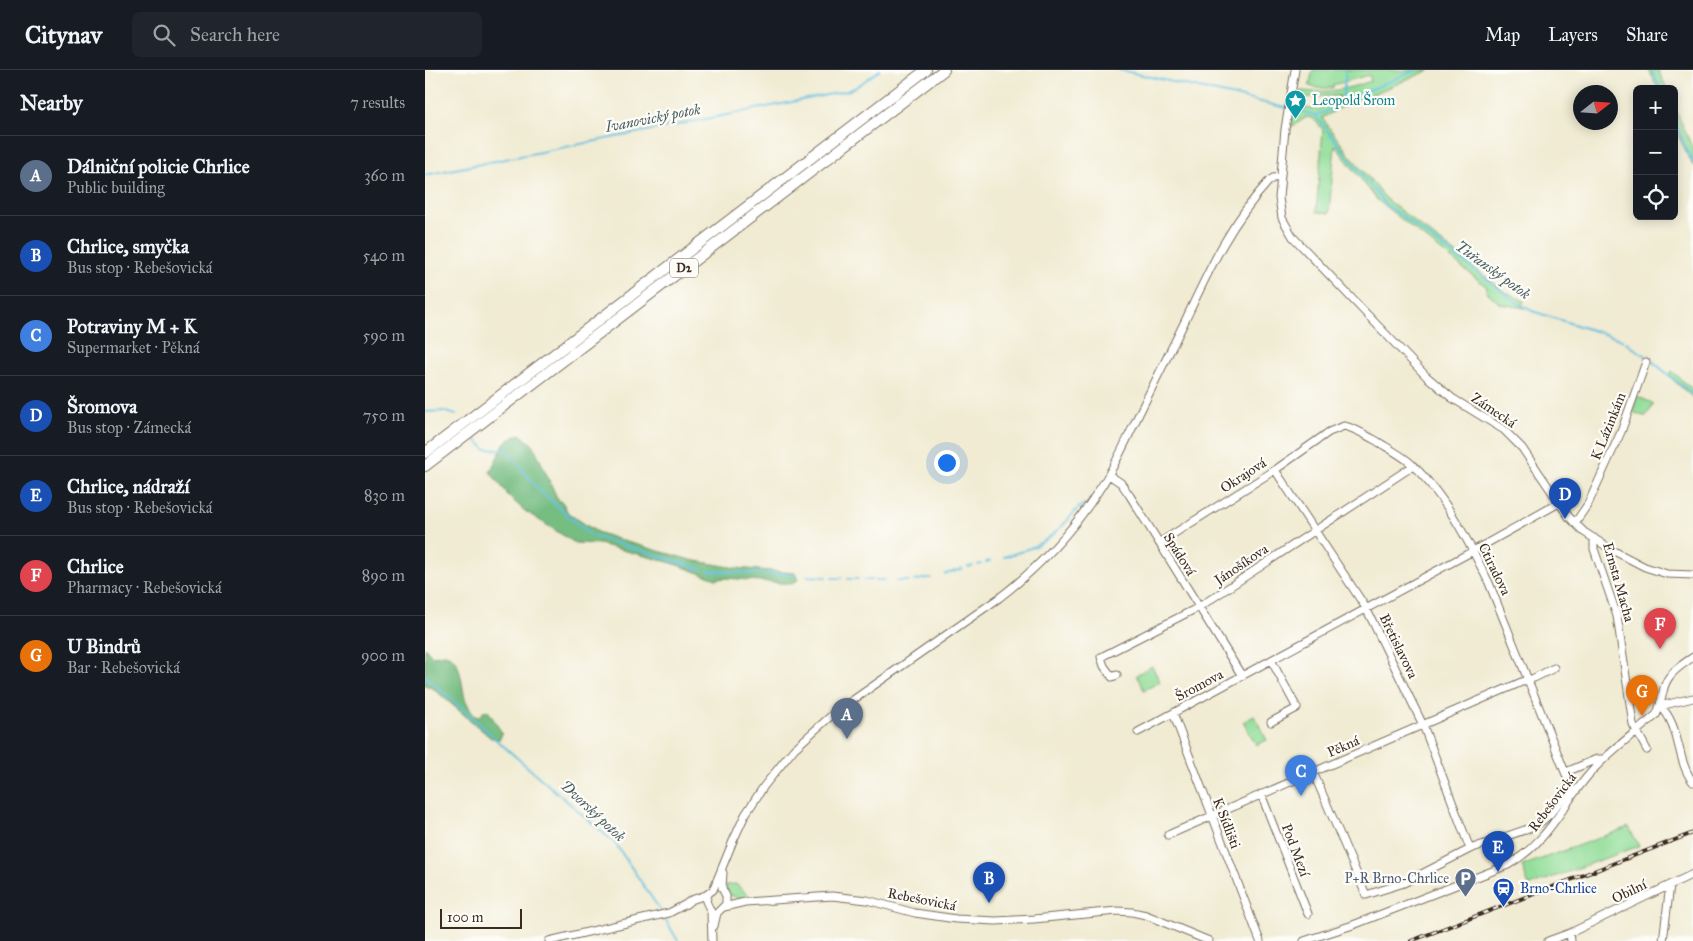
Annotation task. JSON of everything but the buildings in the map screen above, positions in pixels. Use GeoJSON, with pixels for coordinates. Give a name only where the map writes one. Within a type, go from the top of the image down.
{"type":"FeatureCollection","features":[{"type":"Feature","properties":{"kind":"highway","name":"D2"},"geometry":{"type":"LineString","coordinates":[[425,453],[927,70]]}},
{"type":"Feature","properties":{"kind":"highway","name":"D2"},"geometry":{"type":"LineString","coordinates":[[425,466],[944,70]]}},
{"type":"Feature","properties":{"kind":"street","name":"Zámecká"},"geometry":{"type":"LineString","coordinates":[[1295,70],[1288,104],[1279,198],[1280,211],[1285,226],[1293,237],[1426,376],[1452,398],[1496,424],[1513,438],[1559,503],[1584,532],[1658,572],[1693,575]]}},
{"type":"Feature","properties":{"kind":"street"},"geometry":{"type":"LineString","coordinates":[[712,938],[711,912],[706,898],[711,892],[736,833],[750,807],[777,768],[801,742],[833,714],[979,612],[1021,580],[1043,561],[1072,528],[1109,474],[1226,237],[1247,207],[1269,181],[1280,177]]}},
{"type":"Feature","properties":{"kind":"street","name":"K Lázinkám"},"geometry":{"type":"LineString","coordinates":[[1575,523],[1588,504],[1621,432],[1646,362]]}},
{"type":"Feature","properties":{"kind":"street","name":"Ctiradova"},"geometry":{"type":"LineString","coordinates":[[1340,426],[1347,426],[1392,450],[1413,466],[1437,494],[1473,551],[1489,583],[1566,772]]}},
{"type":"Feature","properties":{"kind":"street","name":"Okrajová"},"geometry":{"type":"LineString","coordinates":[[1159,543],[1275,470],[1340,426]]}},
{"type":"Feature","properties":{"kind":"street","name":"Jánošíkova"},"geometry":{"type":"LineString","coordinates":[[1117,675],[1112,677],[1104,666],[1101,657],[1199,607],[1413,466]]}},
{"type":"Feature","properties":{"kind":"street","name":"Břetislavova"},"geometry":{"type":"LineString","coordinates":[[1275,470],[1366,608],[1423,724],[1470,849]]}},
{"type":"Feature","properties":{"kind":"street","name":"Spádová"},"geometry":{"type":"LineString","coordinates":[[1109,474],[1123,486],[1242,676]]}},
{"type":"Feature","properties":{"kind":"street","name":"Šromova"},"geometry":{"type":"LineString","coordinates":[[1139,732],[1559,503]]}},
{"type":"Feature","properties":{"kind":"street","name":"Ernsta Macha"},"geometry":{"type":"LineString","coordinates":[[1594,538],[1593,546],[1617,616],[1633,724],[1647,750]]}},
{"type":"Feature","properties":{"kind":"street","name":"Rebešovická"},"geometry":{"type":"LineString","coordinates":[[1304,941],[1353,925],[1508,865],[1518,859],[1547,832],[1588,775],[1656,715],[1668,677],[1678,667],[1693,657]]}},
{"type":"Feature","properties":{"kind":"street"},"geometry":{"type":"LineString","coordinates":[[1271,660],[1297,708],[1271,722]]}},
{"type":"Feature","properties":{"kind":"street","name":"Pěkná"},"geometry":{"type":"LineString","coordinates":[[1168,835],[1553,668]]}},
{"type":"Feature","properties":{"kind":"street"},"geometry":{"type":"LineString","coordinates":[[1660,706],[1693,698]]}},
{"type":"Feature","properties":{"kind":"street"},"geometry":{"type":"LineString","coordinates":[[1660,706],[1668,714],[1687,771],[1693,782]]}},
{"type":"Feature","properties":{"kind":"street","name":"K Sídlišti"},"geometry":{"type":"LineString","coordinates":[[1173,713],[1260,941]]}},
{"type":"Feature","properties":{"kind":"street"},"geometry":{"type":"LineString","coordinates":[[1313,772],[1366,895],[1404,883],[1470,849],[1536,826],[1550,814],[1571,788],[1566,772],[1597,759],[1604,759]]}},
{"type":"Feature","properties":{"kind":"street","name":"Pod Mezí"},"geometry":{"type":"LineString","coordinates":[[1261,794],[1308,914]]}},
{"type":"Feature","properties":{"kind":"street"},"geometry":{"type":"LineString","coordinates":[[712,938],[717,914],[727,901],[722,885],[724,865]]}},
{"type":"Feature","properties":{"kind":"street","name":"Obilní"},"geometry":{"type":"LineString","coordinates":[[1549,941],[1570,937],[1693,874]]}},
{"type":"Feature","properties":{"kind":"street"},"geometry":{"type":"LineString","coordinates":[[1663,941],[1670,885]]}},
{"type":"Feature","properties":{"kind":"street"},"geometry":{"type":"LineString","coordinates":[[549,941],[665,914],[711,892],[720,891],[725,895]]}},
{"type":"Feature","properties":{"kind":"street","name":"Rebešovická"},"geometry":{"type":"LineString","coordinates":[[725,895],[730,899],[745,902]]}},
{"type":"Feature","properties":{"kind":"street","name":"Rebešovická"},"geometry":{"type":"LineString","coordinates":[[723,908],[745,902],[814,896],[844,896],[928,915],[956,919],[1035,919],[1117,911],[1132,912],[1147,915],[1209,941]]}},
{"type":"Feature","properties":{"kind":"street"},"geometry":{"type":"LineString","coordinates":[[685,904],[697,902],[707,905],[714,911],[723,908]]}},
{"type":"Feature","properties":{"kind":"green space"},"geometry":{"type":"Polygon","coordinates":[[[1313,70],[1430,70],[1342,107],[1322,118],[1388,201],[1507,293],[1524,301],[1522,306],[1525,308],[1500,304],[1486,291],[1487,287],[1377,200],[1335,145],[1329,213],[1316,212],[1323,130],[1314,119],[1307,117],[1291,127],[1293,106],[1319,110],[1340,96],[1308,97],[1300,102],[1297,96],[1300,91],[1319,92],[1336,90],[1371,81],[1369,75],[1333,85],[1333,88],[1316,88],[1309,86],[1313,70]]]}},
{"type":"Feature","properties":{"kind":"green space"},"geometry":{"type":"Polygon","coordinates":[[[1649,70],[1658,70],[1665,85],[1656,85],[1649,70]]]}},
{"type":"Feature","properties":{"kind":"green space"},"geometry":{"type":"Polygon","coordinates":[[[1678,115],[1693,149],[1693,166],[1678,135],[1678,115]]]}},
{"type":"Feature","properties":{"kind":"green space"},"geometry":{"type":"Polygon","coordinates":[[[1672,371],[1693,390],[1693,398],[1669,376],[1672,371]]]}},
{"type":"Feature","properties":{"kind":"green space"},"geometry":{"type":"Polygon","coordinates":[[[1637,396],[1654,404],[1646,416],[1633,412],[1637,396]]]}},
{"type":"Feature","properties":{"kind":"green space"},"geometry":{"type":"Polygon","coordinates":[[[520,434],[532,444],[558,500],[563,503],[568,513],[597,532],[691,560],[736,568],[795,573],[798,580],[792,584],[727,578],[716,579],[672,563],[599,544],[575,543],[525,511],[507,495],[490,472],[505,442],[520,434]]]}},
{"type":"Feature","properties":{"kind":"green space"},"geometry":{"type":"Polygon","coordinates":[[[425,647],[432,656],[444,654],[454,660],[460,672],[465,698],[469,707],[475,716],[480,716],[485,710],[489,712],[502,733],[500,739],[491,738],[434,689],[425,685],[425,647]]]}},
{"type":"Feature","properties":{"kind":"green space"},"geometry":{"type":"Polygon","coordinates":[[[1152,666],[1160,682],[1144,690],[1136,675],[1152,666]]]}},
{"type":"Feature","properties":{"kind":"green space"},"geometry":{"type":"Polygon","coordinates":[[[1254,716],[1267,740],[1256,745],[1243,722],[1254,716]]]}},
{"type":"Feature","properties":{"kind":"green space"},"geometry":{"type":"Polygon","coordinates":[[[1629,827],[1639,846],[1529,886],[1522,866],[1629,827]]]}},
{"type":"Feature","properties":{"kind":"green space"},"geometry":{"type":"Polygon","coordinates":[[[736,884],[751,898],[738,898],[730,895],[725,885],[736,884]]]}},
{"type":"Feature","properties":{"kind":"waterway","name":"Ivanovický potok"},"geometry":{"type":"LineString","coordinates":[[425,175],[847,91],[880,70]]}},
{"type":"Feature","properties":{"kind":"waterway","name":"Ivanovický potok"},"geometry":{"type":"LineString","coordinates":[[1120,70],[1287,108]]}},
{"type":"Feature","properties":{"kind":"waterway"},"geometry":{"type":"LineString","coordinates":[[1342,102],[1346,70]]}},
{"type":"Feature","properties":{"kind":"waterway","name":"Ivanovický potok"},"geometry":{"type":"LineString","coordinates":[[1291,109],[1315,115],[1323,113],[1342,102],[1416,70]]}},
{"type":"Feature","properties":{"kind":"waterway"},"geometry":{"type":"LineString","coordinates":[[1652,70],[1658,85]]}},
{"type":"Feature","properties":{"kind":"waterway","name":"Tuřanský potok"},"geometry":{"type":"LineString","coordinates":[[1315,115],[1384,203],[1511,299],[1532,311],[1620,339],[1647,357],[1693,395]]}},
{"type":"Feature","properties":{"kind":"waterway"},"geometry":{"type":"LineString","coordinates":[[1678,130],[1693,163]]}},
{"type":"Feature","properties":{"kind":"waterway"},"geometry":{"type":"LineString","coordinates":[[425,412],[443,411],[456,415]]}},
{"type":"Feature","properties":{"kind":"waterway"},"geometry":{"type":"LineString","coordinates":[[475,439],[485,449],[507,450],[537,488],[590,535]]}},
{"type":"Feature","properties":{"kind":"waterway"},"geometry":{"type":"LineString","coordinates":[[1025,550],[1052,535],[1076,510],[1085,504]]}},
{"type":"Feature","properties":{"kind":"waterway"},"geometry":{"type":"LineString","coordinates":[[594,536],[701,569]]}},
{"type":"Feature","properties":{"kind":"waterway"},"geometry":{"type":"LineString","coordinates":[[1004,557],[1023,551]]}},
{"type":"Feature","properties":{"kind":"waterway"},"geometry":{"type":"LineString","coordinates":[[986,562],[990,561]]}},
{"type":"Feature","properties":{"kind":"waterway"},"geometry":{"type":"LineString","coordinates":[[968,567],[973,566]]}},
{"type":"Feature","properties":{"kind":"waterway"},"geometry":{"type":"LineString","coordinates":[[945,574],[963,569]]}},
{"type":"Feature","properties":{"kind":"waterway"},"geometry":{"type":"LineString","coordinates":[[708,571],[795,575]]}},
{"type":"Feature","properties":{"kind":"waterway"},"geometry":{"type":"LineString","coordinates":[[807,576],[826,577]]}},
{"type":"Feature","properties":{"kind":"waterway"},"geometry":{"type":"LineString","coordinates":[[832,578],[841,578]]}},
{"type":"Feature","properties":{"kind":"waterway"},"geometry":{"type":"LineString","coordinates":[[914,581],[927,578]]}},
{"type":"Feature","properties":{"kind":"waterway"},"geometry":{"type":"LineString","coordinates":[[848,579],[858,579]]}},
{"type":"Feature","properties":{"kind":"waterway"},"geometry":{"type":"LineString","coordinates":[[864,580],[872,580]]}},
{"type":"Feature","properties":{"kind":"waterway"},"geometry":{"type":"LineString","coordinates":[[876,580],[885,580]]}},
{"type":"Feature","properties":{"kind":"waterway"},"geometry":{"type":"LineString","coordinates":[[895,581],[909,581]]}},
{"type":"Feature","properties":{"kind":"waterway","name":"Dvorský potok"},"geometry":{"type":"LineString","coordinates":[[425,676],[491,734]]}},
{"type":"Feature","properties":{"kind":"waterway","name":"Dvorský potok"},"geometry":{"type":"LineString","coordinates":[[493,737],[615,843],[662,913]]}},
{"type":"Feature","properties":{"kind":"waterway","name":"Dvorský potok"},"geometry":{"type":"LineString","coordinates":[[664,917],[678,941]]}},
{"type":"Feature","properties":{"kind":"railway"},"geometry":{"type":"LineString","coordinates":[[1411,941],[1693,833]]}},
{"type":"Feature","properties":{"kind":"place","name":"Leopold Šrom"},"geometry":{"type":"Point","coordinates":[1296,119]}},
{"type":"Feature","properties":{"kind":"place","name":"Šromova"},"geometry":{"type":"Point","coordinates":[1565,519]}},
{"type":"Feature","properties":{"kind":"place","name":"Chrlice"},"geometry":{"type":"Point","coordinates":[1660,649]}},
{"type":"Feature","properties":{"kind":"place","name":"U Bindrů"},"geometry":{"type":"Point","coordinates":[1642,716]}},
{"type":"Feature","properties":{"kind":"place","name":"Dálniční policie Chrlice"},"geometry":{"type":"Point","coordinates":[847,739]}},
{"type":"Feature","properties":{"kind":"place","name":"Potraviny M + K"},"geometry":{"type":"Point","coordinates":[1301,796]}},
{"type":"Feature","properties":{"kind":"place","name":"Chrlice, nádraží"},"geometry":{"type":"Point","coordinates":[1498,872]}},
{"type":"Feature","properties":{"kind":"place","name":"P+R Brno-Chrlice"},"geometry":{"type":"Point","coordinates":[1465,897]}},
{"type":"Feature","properties":{"kind":"place","name":"Chrlice, smyčka"},"geometry":{"type":"Point","coordinates":[989,903]}},
{"type":"Feature","properties":{"kind":"place","name":"Brno-Chrlice"},"geometry":{"type":"Point","coordinates":[1504,907]}}]}
